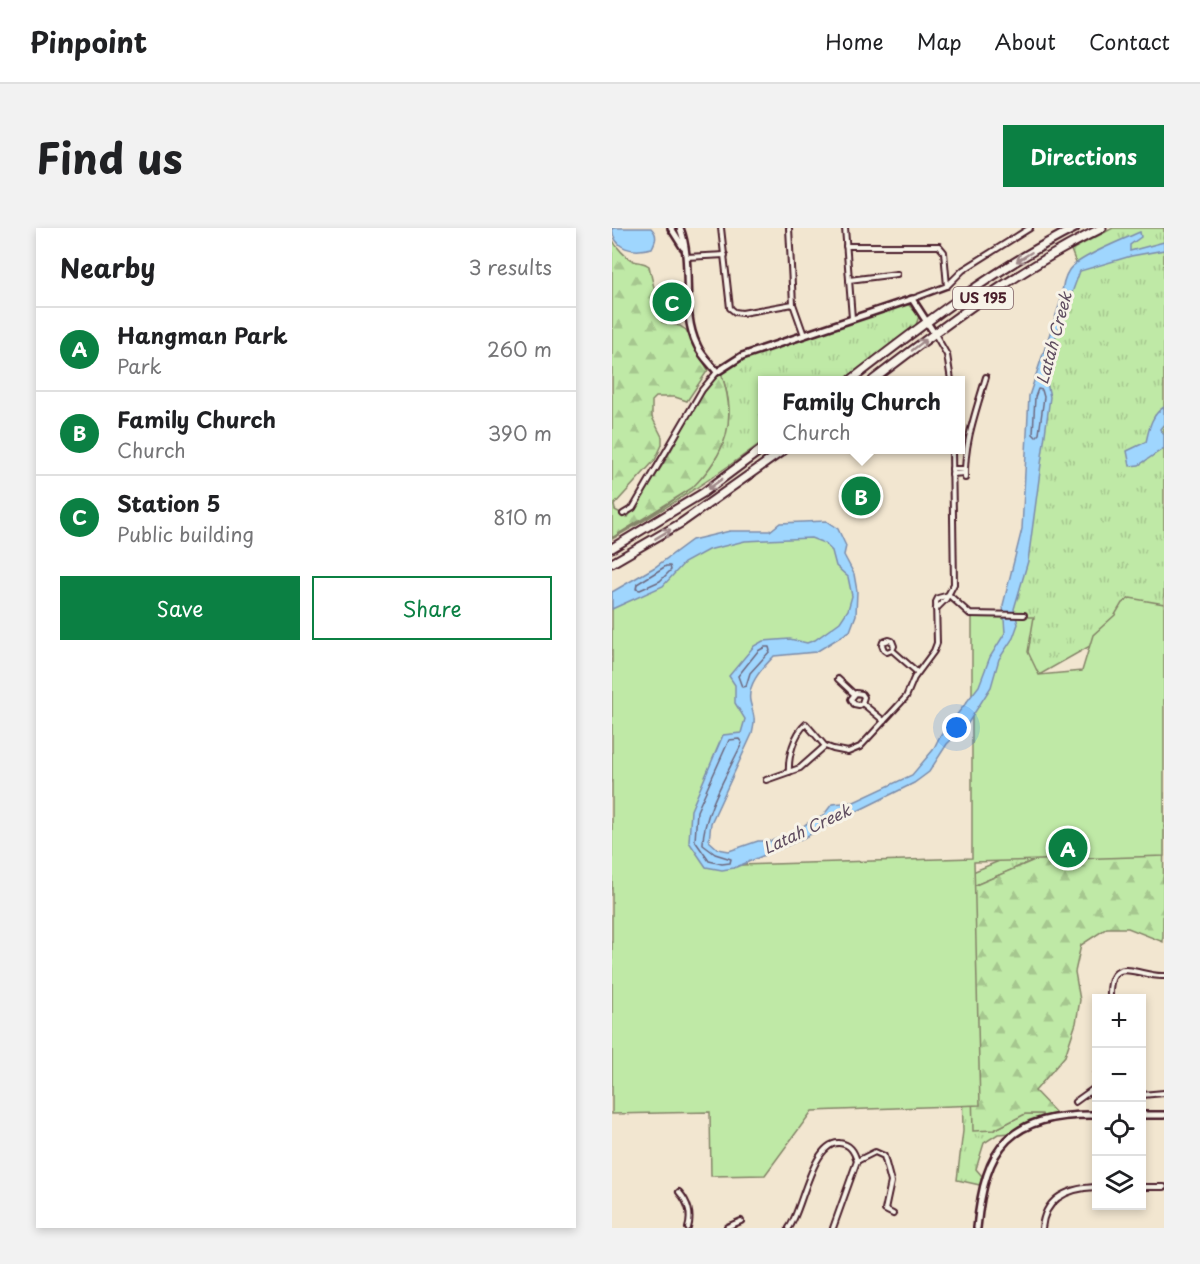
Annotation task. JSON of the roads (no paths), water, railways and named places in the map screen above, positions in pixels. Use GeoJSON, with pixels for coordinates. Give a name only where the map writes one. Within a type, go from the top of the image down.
{"type":"FeatureCollection","features":[{"type":"Feature","properties":{"kind":"highway","name":"US 195"},"geometry":{"type":"LineString","coordinates":[[858,376],[955,301],[1046,243],[1075,228]]}},
{"type":"Feature","properties":{"kind":"highway","name":"US 195"},"geometry":{"type":"LineString","coordinates":[[879,376],[934,333],[1026,270],[1102,228]]}},
{"type":"Feature","properties":{"kind":"highway"},"geometry":{"type":"LineString","coordinates":[[612,548],[703,492],[758,452]]}},
{"type":"Feature","properties":{"kind":"highway"},"geometry":{"type":"LineString","coordinates":[[612,563],[681,523],[778,454]]}},
{"type":"Feature","properties":{"kind":"street"},"geometry":{"type":"LineString","coordinates":[[671,228],[684,249]]}},
{"type":"Feature","properties":{"kind":"street"},"geometry":{"type":"LineString","coordinates":[[680,228],[684,238],[686,257],[690,325],[697,346],[717,372]]}},
{"type":"Feature","properties":{"kind":"street"},"geometry":{"type":"LineString","coordinates":[[721,228],[730,308],[742,313],[793,304]]}},
{"type":"Feature","properties":{"kind":"street"},"geometry":{"type":"LineString","coordinates":[[789,228],[793,304],[804,335]]}},
{"type":"Feature","properties":{"kind":"street"},"geometry":{"type":"LineString","coordinates":[[845,228],[852,318]]}},
{"type":"Feature","properties":{"kind":"street"},"geometry":{"type":"LineString","coordinates":[[623,514],[633,508],[702,390],[717,372],[742,356],[947,286],[963,270],[1030,228]]}},
{"type":"Feature","properties":{"kind":"street"},"geometry":{"type":"LineString","coordinates":[[846,246],[936,245],[944,252],[947,286]]}},
{"type":"Feature","properties":{"kind":"street"},"geometry":{"type":"LineString","coordinates":[[686,257],[724,255]]}},
{"type":"Feature","properties":{"kind":"street"},"geometry":{"type":"LineString","coordinates":[[849,280],[897,274]]}},
{"type":"Feature","properties":{"kind":"street"},"geometry":{"type":"LineString","coordinates":[[912,299],[947,355],[950,376]]}},
{"type":"Feature","properties":{"kind":"street"},"geometry":{"type":"LineString","coordinates":[[952,472],[965,473],[967,441],[986,377]]}},
{"type":"Feature","properties":{"kind":"street"},"geometry":{"type":"LineString","coordinates":[[789,772],[789,761],[800,729],[806,724],[825,746],[838,752],[860,747],[906,697],[917,672],[936,647],[935,603],[939,598],[949,595],[954,584],[952,454]]}},
{"type":"Feature","properties":{"kind":"street"},"geometry":{"type":"LineString","coordinates":[[949,595],[970,614],[1024,615]]}},
{"type":"Feature","properties":{"kind":"street"},"geometry":{"type":"LineString","coordinates":[[892,650],[917,672]]}},
{"type":"Feature","properties":{"kind":"street"},"geometry":{"type":"LineString","coordinates":[[838,679],[854,694],[862,694],[864,697],[862,703]]}},
{"type":"Feature","properties":{"kind":"street"},"geometry":{"type":"LineString","coordinates":[[854,694],[851,699],[854,704],[862,703]]}},
{"type":"Feature","properties":{"kind":"street"},"geometry":{"type":"LineString","coordinates":[[862,703],[884,721]]}},
{"type":"Feature","properties":{"kind":"street"},"geometry":{"type":"LineString","coordinates":[[766,780],[800,768],[825,746]]}},
{"type":"Feature","properties":{"kind":"street"},"geometry":{"type":"LineString","coordinates":[[1110,994],[1109,987],[1114,976],[1121,971],[1128,969],[1150,976],[1164,976]]}},
{"type":"Feature","properties":{"kind":"street"},"geometry":{"type":"LineString","coordinates":[[1074,1102],[1092,1089]]}},
{"type":"Feature","properties":{"kind":"street"},"geometry":{"type":"LineString","coordinates":[[1146,1095],[1164,1093]]}},
{"type":"Feature","properties":{"kind":"street"},"geometry":{"type":"LineString","coordinates":[[975,1228],[981,1191],[991,1162],[1000,1149],[1020,1130],[1050,1118],[1092,1115]]}},
{"type":"Feature","properties":{"kind":"street"},"geometry":{"type":"LineString","coordinates":[[1146,1115],[1164,1115]]}},
{"type":"Feature","properties":{"kind":"street"},"geometry":{"type":"LineString","coordinates":[[789,1228],[817,1162],[825,1148],[834,1144],[847,1146],[854,1152],[857,1161],[833,1228]]}},
{"type":"Feature","properties":{"kind":"street"},"geometry":{"type":"LineString","coordinates":[[857,1161],[875,1152],[884,1156],[891,1182],[885,1210],[893,1214]]}},
{"type":"Feature","properties":{"kind":"street"},"geometry":{"type":"LineString","coordinates":[[1042,1228],[1046,1211],[1066,1191],[1092,1187]]}},
{"type":"Feature","properties":{"kind":"street"},"geometry":{"type":"LineString","coordinates":[[1146,1187],[1164,1187]]}},
{"type":"Feature","properties":{"kind":"street"},"geometry":{"type":"LineString","coordinates":[[679,1192],[687,1201],[690,1223],[688,1228]]}},
{"type":"Feature","properties":{"kind":"street"},"geometry":{"type":"LineString","coordinates":[[727,1227],[735,1226],[741,1221]]}},
{"type":"Feature","properties":{"kind":"water"},"geometry":{"type":"Polygon","coordinates":[[[612,228],[651,228],[655,233],[652,248],[632,250],[626,248],[616,241],[612,228]]]}},
{"type":"Feature","properties":{"kind":"water","name":"Latah Creek"},"geometry":{"type":"Polygon","coordinates":[[[1140,232],[1141,237],[1130,245],[1130,251],[1164,242],[1164,250],[1131,256],[1080,271],[1053,344],[1046,378],[1050,397],[1028,561],[1014,609],[1018,624],[1013,638],[999,659],[991,687],[968,723],[947,744],[929,772],[914,783],[793,843],[734,868],[722,870],[706,867],[689,842],[691,810],[723,735],[741,733],[745,719],[735,703],[735,685],[729,676],[754,646],[763,641],[790,639],[807,643],[840,622],[848,610],[852,596],[848,577],[836,566],[832,551],[824,543],[811,538],[745,541],[708,550],[684,563],[663,586],[612,609],[612,592],[655,567],[692,540],[730,531],[770,531],[780,523],[826,521],[838,529],[846,546],[844,555],[854,574],[857,591],[856,615],[850,631],[816,652],[774,656],[753,682],[750,694],[754,721],[752,734],[711,823],[709,841],[718,849],[729,851],[758,841],[771,841],[797,832],[806,824],[823,816],[832,804],[854,802],[912,775],[979,686],[990,657],[1005,633],[1003,605],[1022,529],[1029,396],[1062,297],[1065,277],[1074,265],[1082,260],[1140,232]]]}},
{"type":"Feature","properties":{"kind":"water"},"geometry":{"type":"Polygon","coordinates":[[[1164,407],[1164,424],[1160,429],[1164,435],[1164,448],[1139,465],[1130,466],[1127,451],[1146,442],[1153,418],[1164,407]]]}},
{"type":"Feature","properties":{"kind":"place","name":"Station 5"},"geometry":{"type":"Point","coordinates":[672,302]}},
{"type":"Feature","properties":{"kind":"place","name":"Family Church"},"geometry":{"type":"Point","coordinates":[861,496]}},
{"type":"Feature","properties":{"kind":"place","name":"Hangman Park"},"geometry":{"type":"Point","coordinates":[1068,848]}}]}
